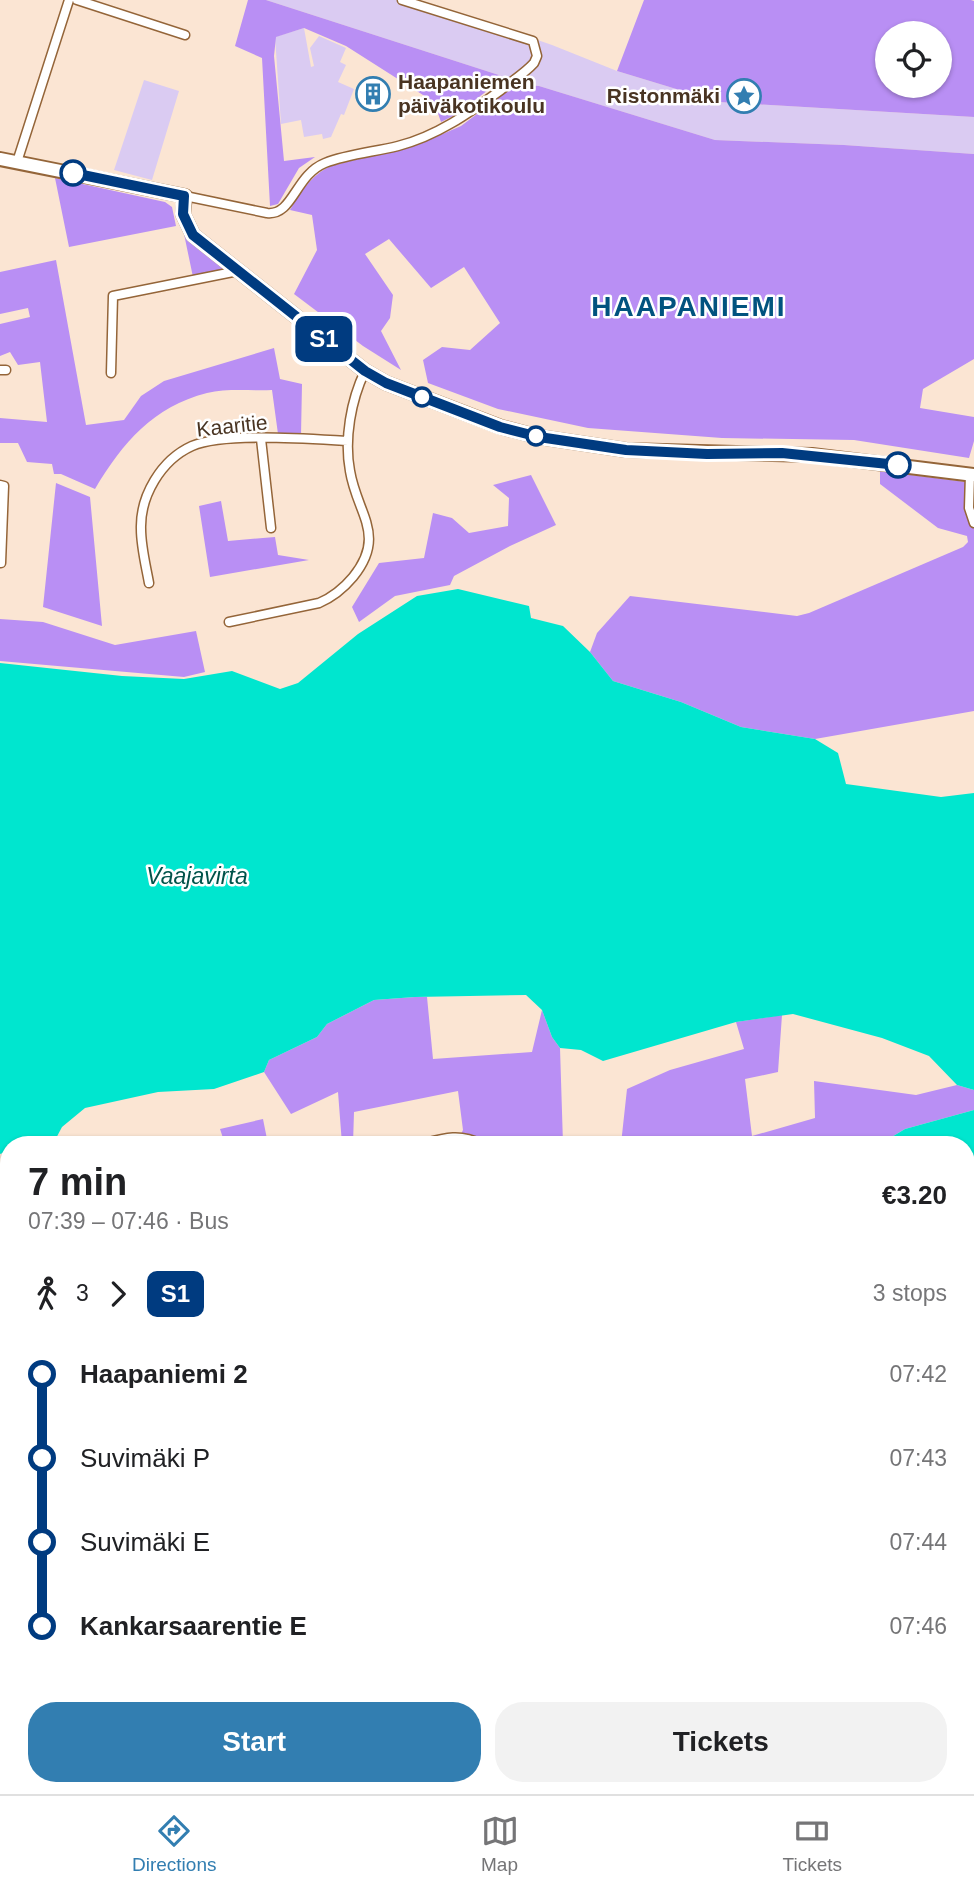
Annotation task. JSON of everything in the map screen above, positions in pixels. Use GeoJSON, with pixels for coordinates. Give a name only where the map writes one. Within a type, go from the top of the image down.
{"type":"FeatureCollection","features":[{"type":"Feature","properties":{"kind":"street"},"geometry":{"type":"LineString","coordinates":[[17,162],[69,0]]}},
{"type":"Feature","properties":{"kind":"street"},"geometry":{"type":"LineString","coordinates":[[77,0],[185,35]]}},
{"type":"Feature","properties":{"kind":"street"},"geometry":{"type":"LineString","coordinates":[[0,159],[267,213],[279,212],[288,204],[305,176],[320,165],[424,138],[459,120],[531,67],[537,56],[533,41],[525,37],[402,0]]}},
{"type":"Feature","properties":{"kind":"street"},"geometry":{"type":"LineString","coordinates":[[184,196],[183,214],[188,229],[365,371],[386,383],[500,427],[584,445],[707,454],[812,455],[972,475],[969,508],[974,523]]}},
{"type":"Feature","properties":{"kind":"street"},"geometry":{"type":"LineString","coordinates":[[111,373],[113,296],[233,272],[236,269]]}},
{"type":"Feature","properties":{"kind":"street"},"geometry":{"type":"LineString","coordinates":[[229,622],[319,603],[331,598],[343,589],[366,558],[370,545],[368,527],[353,489],[348,441],[354,400],[365,371]]}},
{"type":"Feature","properties":{"kind":"street"},"geometry":{"type":"LineString","coordinates":[[261,439],[271,528]]}},
{"type":"Feature","properties":{"kind":"street","name":"Kaaritie"},"geometry":{"type":"LineString","coordinates":[[149,583],[141,530],[146,494],[160,473],[191,446],[208,442],[261,439],[348,441]]}},
{"type":"Feature","properties":{"kind":"street"},"geometry":{"type":"LineString","coordinates":[[1,563],[2,485]]}},
{"type":"Feature","properties":{"kind":"shaded area"},"geometry":{"type":"Polygon","coordinates":[[[248,0],[266,0],[505,77],[457,114],[441,122],[434,102],[346,46],[304,28],[276,37],[274,56],[284,161],[315,157],[299,168],[278,204],[270,206],[262,58],[235,46],[248,0]]]}},
{"type":"Feature","properties":{"kind":"shaded area"},"geometry":{"type":"Polygon","coordinates":[[[266,0],[411,0],[468,16],[617,71],[719,102],[974,117],[974,154],[715,140],[539,86],[517,84],[505,77],[266,0]]]}},
{"type":"Feature","properties":{"kind":"shaded area"},"geometry":{"type":"Polygon","coordinates":[[[644,0],[974,1],[974,117],[719,102],[617,71],[644,0]]]}},
{"type":"Feature","properties":{"kind":"shaded area"},"geometry":{"type":"Polygon","coordinates":[[[304,28],[311,67],[314,66],[310,48],[319,36],[346,48],[340,62],[346,65],[338,82],[354,89],[344,115],[341,114],[331,137],[323,139],[322,134],[304,137],[301,120],[281,124],[275,37],[304,28]]]}},
{"type":"Feature","properties":{"kind":"shaded area"},"geometry":{"type":"Polygon","coordinates":[[[144,80],[179,91],[152,180],[114,170],[144,80]]]}},
{"type":"Feature","properties":{"kind":"shaded area"},"geometry":{"type":"Polygon","coordinates":[[[517,84],[539,86],[715,140],[974,154],[974,359],[923,389],[920,408],[974,417],[974,441],[969,458],[854,440],[722,438],[588,428],[498,409],[428,383],[423,360],[442,347],[470,350],[500,323],[464,267],[431,288],[389,239],[365,254],[393,295],[390,318],[381,331],[401,370],[363,346],[294,294],[317,250],[312,215],[290,210],[312,179],[331,166],[422,143],[461,126],[517,84]]]}},
{"type":"Feature","properties":{"kind":"shaded area"},"geometry":{"type":"Polygon","coordinates":[[[55,178],[165,202],[172,207],[176,226],[69,247],[55,178]]]}},
{"type":"Feature","properties":{"kind":"shaded area"},"geometry":{"type":"Polygon","coordinates":[[[184,234],[227,270],[193,277],[184,234]]]}},
{"type":"Feature","properties":{"kind":"shaded area"},"geometry":{"type":"Polygon","coordinates":[[[56,260],[86,425],[124,420],[141,396],[164,381],[274,348],[280,379],[302,384],[301,435],[278,434],[272,390],[207,393],[171,407],[141,429],[117,456],[95,489],[61,474],[54,474],[52,464],[27,462],[18,443],[0,443],[0,418],[47,422],[40,362],[18,365],[10,352],[0,356],[0,324],[30,317],[28,308],[0,314],[0,272],[56,260]]]}},
{"type":"Feature","properties":{"kind":"shaded area"},"geometry":{"type":"Polygon","coordinates":[[[880,471],[974,483],[974,711],[815,739],[741,727],[681,702],[613,681],[590,652],[597,633],[630,596],[797,616],[963,547],[968,542],[967,536],[938,528],[880,484],[880,471]]]}},
{"type":"Feature","properties":{"kind":"shaded area"},"geometry":{"type":"Polygon","coordinates":[[[531,475],[556,525],[454,576],[450,585],[395,596],[359,622],[352,607],[379,563],[424,558],[433,513],[452,518],[469,533],[508,526],[509,498],[493,485],[531,475]]]}},
{"type":"Feature","properties":{"kind":"shaded area"},"geometry":{"type":"Polygon","coordinates":[[[56,483],[90,497],[102,626],[43,607],[56,483]]]}},
{"type":"Feature","properties":{"kind":"shaded area"},"geometry":{"type":"Polygon","coordinates":[[[221,501],[228,541],[275,537],[278,555],[309,560],[210,577],[199,506],[221,501]]]}},
{"type":"Feature","properties":{"kind":"shaded area"},"geometry":{"type":"Polygon","coordinates":[[[0,619],[43,622],[115,645],[196,631],[205,672],[184,677],[0,661],[0,619]]]}},
{"type":"Feature","properties":{"kind":"shaded area"},"geometry":{"type":"Polygon","coordinates":[[[427,997],[433,1059],[532,1052],[542,1010],[552,1037],[560,1048],[563,1136],[460,1136],[463,1130],[458,1091],[354,1112],[353,1136],[341,1136],[338,1092],[291,1114],[264,1072],[269,1060],[317,1037],[327,1024],[374,1000],[427,997]]]}},
{"type":"Feature","properties":{"kind":"shaded area"},"geometry":{"type":"Polygon","coordinates":[[[782,1015],[778,1072],[745,1079],[752,1136],[622,1136],[627,1089],[670,1070],[744,1049],[736,1022],[782,1015]]]}},
{"type":"Feature","properties":{"kind":"shaded area"},"geometry":{"type":"Polygon","coordinates":[[[814,1081],[916,1095],[957,1085],[974,1090],[974,1110],[905,1129],[893,1136],[752,1136],[815,1118],[814,1081]]]}},
{"type":"Feature","properties":{"kind":"shaded area"},"geometry":{"type":"Polygon","coordinates":[[[263,1119],[266,1136],[222,1136],[220,1129],[263,1119]]]}},
{"type":"Feature","properties":{"kind":"water","name":"Vaajavirta"},"geometry":{"type":"Polygon","coordinates":[[[458,589],[529,606],[531,618],[563,626],[590,652],[613,681],[681,702],[741,727],[815,739],[838,753],[846,784],[941,797],[974,793],[974,1090],[957,1085],[929,1056],[882,1038],[793,1014],[736,1022],[603,1061],[581,1050],[560,1048],[552,1037],[542,1010],[526,995],[415,997],[374,1000],[327,1024],[317,1037],[269,1060],[264,1072],[214,1089],[158,1092],[85,1108],[62,1127],[57,1136],[0,1136],[0,663],[122,676],[184,679],[232,671],[280,689],[298,683],[358,634],[417,596],[458,589]]]}},
{"type":"Feature","properties":{"kind":"water"},"geometry":{"type":"Polygon","coordinates":[[[974,1110],[974,1136],[893,1136],[905,1129],[974,1110]]]}},
{"type":"Feature","properties":{"kind":"bus line","name":"S1"},"geometry":{"type":"LineString","coordinates":[[73,173],[184,196],[183,214],[193,235],[356,365],[386,383],[500,427],[539,437],[626,450],[707,454],[782,453],[898,465]]}},
{"type":"Feature","properties":{"kind":"place","name":"Haapaniemen päiväkotikoulu"},"geometry":{"type":"Point","coordinates":[373,94]}},
{"type":"Feature","properties":{"kind":"place","name":"Ristonmäki"},"geometry":{"type":"Point","coordinates":[744,96]}},
{"type":"Feature","properties":{"kind":"district","name":"HAAPANIEMI"},"geometry":{"type":"Point","coordinates":[689,306]}}]}
